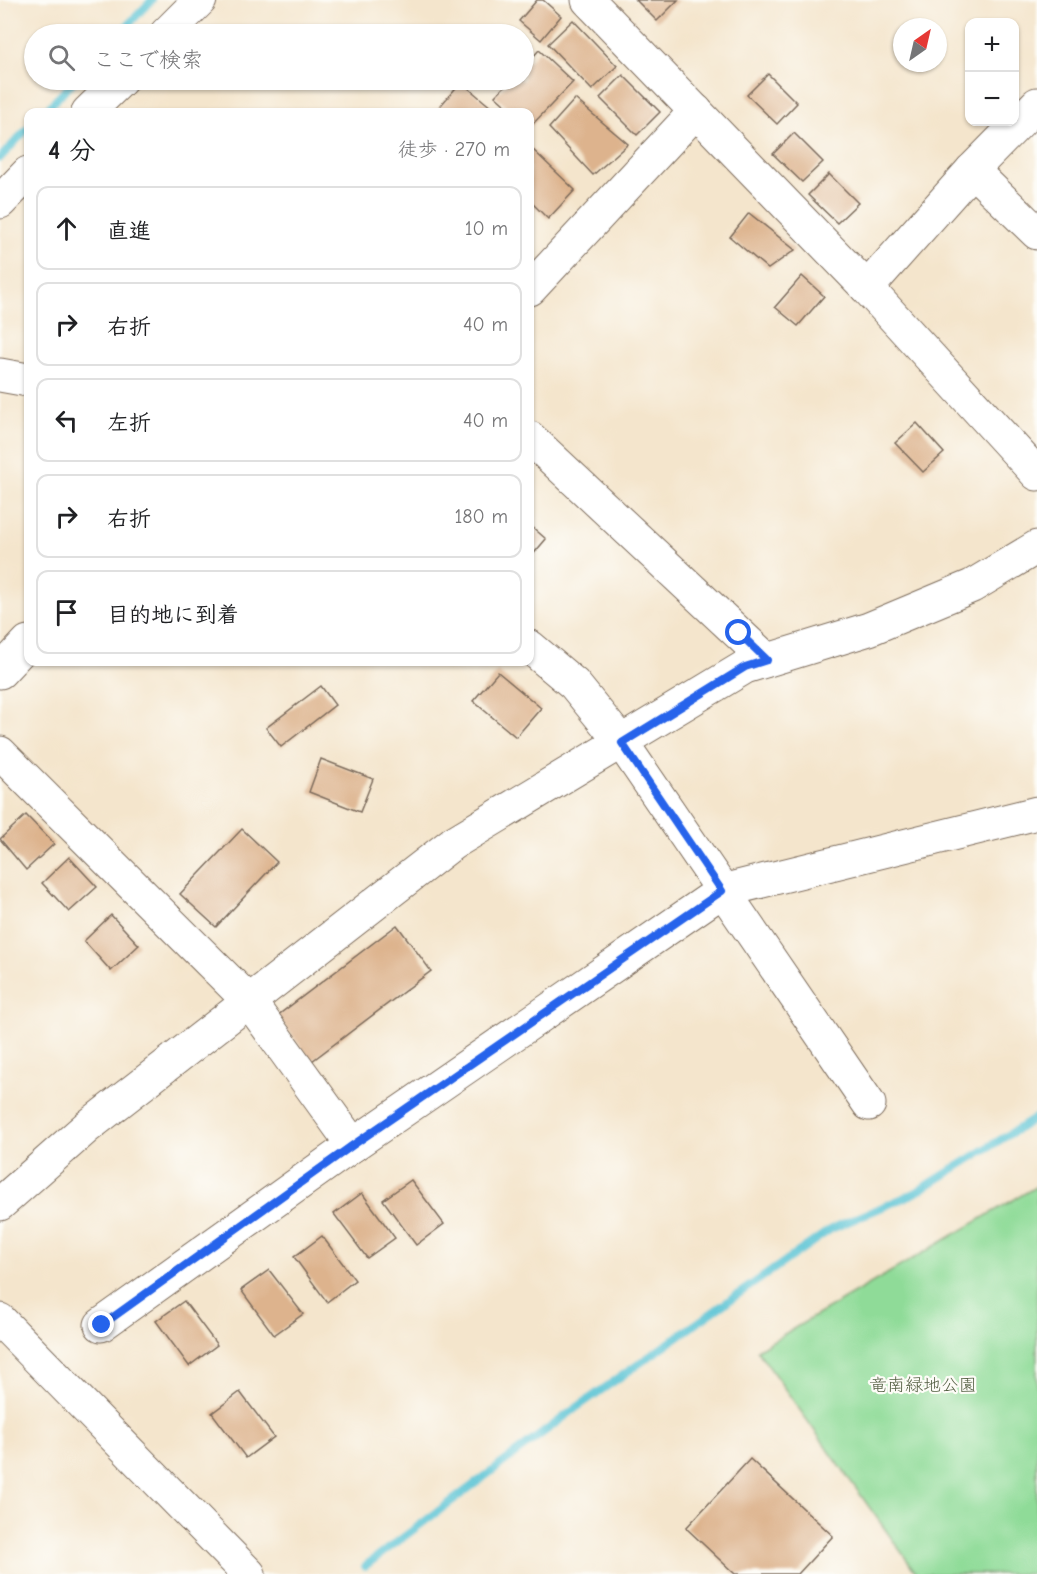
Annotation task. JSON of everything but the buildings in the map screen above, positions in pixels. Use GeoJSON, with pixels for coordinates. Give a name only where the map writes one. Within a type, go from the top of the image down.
{"type":"FeatureCollection","features":[{"type":"Feature","properties":{"kind":"street"},"geometry":{"type":"LineString","coordinates":[[176,24],[200,0]]}},
{"type":"Feature","properties":{"kind":"street"},"geometry":{"type":"LineString","coordinates":[[589,0],[867,288],[1037,474]]}},
{"type":"Feature","properties":{"kind":"street"},"geometry":{"type":"LineString","coordinates":[[92,108],[111,90]]}},
{"type":"Feature","properties":{"kind":"street"},"geometry":{"type":"LineString","coordinates":[[867,288],[972,170],[1037,104]]}},
{"type":"Feature","properties":{"kind":"street"},"geometry":{"type":"LineString","coordinates":[[534,285],[696,111]]}},
{"type":"Feature","properties":{"kind":"street"},"geometry":{"type":"LineString","coordinates":[[972,170],[1037,233]]}},
{"type":"Feature","properties":{"kind":"street"},"geometry":{"type":"LineString","coordinates":[[0,202],[24,177]]}},
{"type":"Feature","properties":{"kind":"street"},"geometry":{"type":"LineString","coordinates":[[0,375],[24,379]]}},
{"type":"Feature","properties":{"kind":"street"},"geometry":{"type":"LineString","coordinates":[[534,442],[767,660]]}},
{"type":"Feature","properties":{"kind":"street"},"geometry":{"type":"LineString","coordinates":[[0,1204],[87,1127],[453,843],[745,667],[869,628],[961,590],[1037,547]]}},
{"type":"Feature","properties":{"kind":"street"},"geometry":{"type":"LineString","coordinates":[[0,672],[24,646]]}},
{"type":"Feature","properties":{"kind":"street"},"geometry":{"type":"LineString","coordinates":[[534,650],[574,684],[622,743],[869,1104]]}},
{"type":"Feature","properties":{"kind":"street"},"geometry":{"type":"LineString","coordinates":[[0,753],[249,1001],[353,1145]]}},
{"type":"Feature","properties":{"kind":"street"},"geometry":{"type":"LineString","coordinates":[[102,1325],[353,1145],[722,891],[1037,813]]}},
{"type":"Feature","properties":{"kind":"street"},"geometry":{"type":"LineString","coordinates":[[0,1320],[249,1574]]}},
{"type":"Feature","properties":{"kind":"green space","name":"竜南緑地公園"},"geometry":{"type":"Polygon","coordinates":[[[1037,1186],[1037,1574],[917,1574],[757,1350],[1037,1186]]]}},
{"type":"Feature","properties":{"kind":"waterway"},"geometry":{"type":"LineString","coordinates":[[129,24],[152,0]]}},
{"type":"Feature","properties":{"kind":"waterway"},"geometry":{"type":"LineString","coordinates":[[48,108],[65,90]]}},
{"type":"Feature","properties":{"kind":"waterway"},"geometry":{"type":"LineString","coordinates":[[0,158],[24,132]]}},
{"type":"Feature","properties":{"kind":"waterway"},"geometry":{"type":"LineString","coordinates":[[365,1566],[576,1408],[831,1229],[915,1193],[1037,1117]]}},
{"type":"Feature","properties":{"kind":"route"},"geometry":{"type":"LineString","coordinates":[[102,1325],[353,1145],[722,891],[622,743],[745,667],[767,660],[739,633]]}}]}
